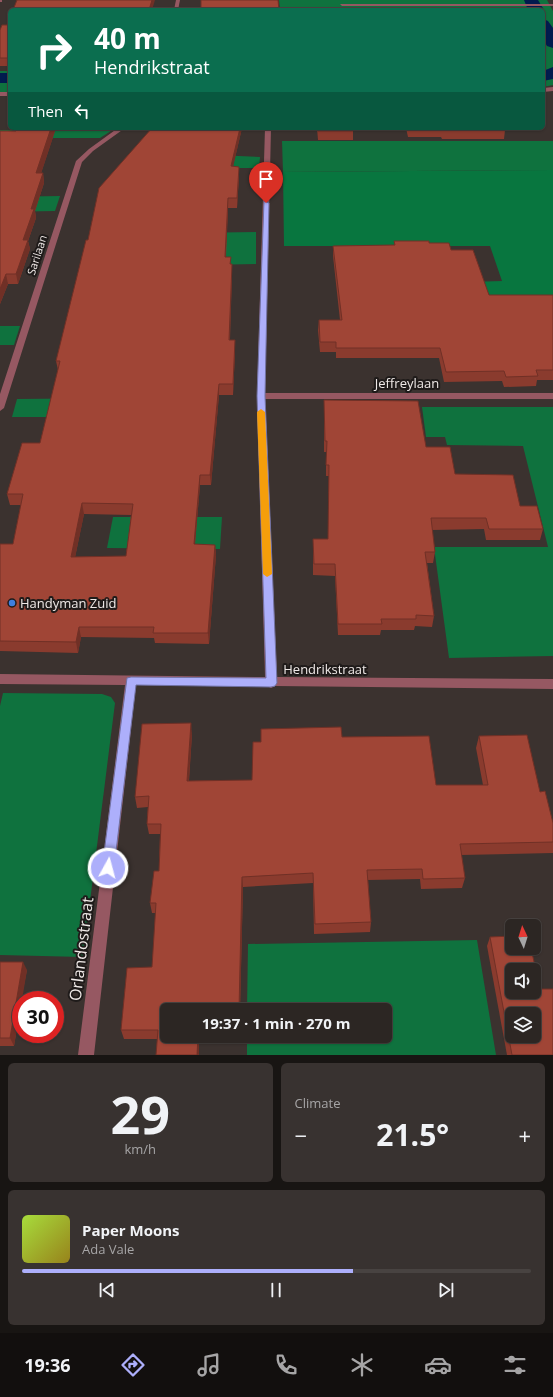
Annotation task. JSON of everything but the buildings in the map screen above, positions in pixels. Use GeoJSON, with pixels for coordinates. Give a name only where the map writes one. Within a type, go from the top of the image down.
{"type":"FeatureCollection","features":[{"type":"Feature","properties":{"kind":"street"},"geometry":{"type":"LineString","coordinates":[[342,5],[553,5]]}},
{"type":"Feature","properties":{"kind":"street","name":"Sarilaan"},"geometry":{"type":"LineString","coordinates":[[0,408],[79,161],[91,150],[119,130]]}},
{"type":"Feature","properties":{"kind":"street"},"geometry":{"type":"LineString","coordinates":[[268,130],[261,396],[271,683]]}},
{"type":"Feature","properties":{"kind":"street","name":"Jeffreylaan"},"geometry":{"type":"LineString","coordinates":[[261,396],[553,396]]}},
{"type":"Feature","properties":{"kind":"street","name":"Hendrikstraat"},"geometry":{"type":"LineString","coordinates":[[0,679],[271,683],[553,684]]}},
{"type":"Feature","properties":{"kind":"street","name":"Orlandostraat"},"geometry":{"type":"LineString","coordinates":[[86,1055],[131,681]]}},
{"type":"Feature","properties":{"kind":"green space"},"geometry":{"type":"Polygon","coordinates":[[[279,0],[547,0],[553,11],[553,85],[545,87],[545,8],[280,8],[279,0]]]}},
{"type":"Feature","properties":{"kind":"green space"},"geometry":{"type":"Polygon","coordinates":[[[0,71],[8,71],[8,92],[0,92],[0,71]]]}},
{"type":"Feature","properties":{"kind":"green space"},"geometry":{"type":"Polygon","coordinates":[[[0,130],[112,130],[100,138],[0,138],[0,130]]]}},
{"type":"Feature","properties":{"kind":"green space"},"geometry":{"type":"Polygon","coordinates":[[[282,141],[553,141],[553,170],[283,172],[282,141]]]}},
{"type":"Feature","properties":{"kind":"green space"},"geometry":{"type":"Polygon","coordinates":[[[192,154],[260,157],[259,168],[172,168],[192,154]]]}},
{"type":"Feature","properties":{"kind":"green space"},"geometry":{"type":"Polygon","coordinates":[[[553,170],[553,300],[471,299],[468,282],[502,281],[490,246],[284,246],[283,172],[553,170]]]}},
{"type":"Feature","properties":{"kind":"green space"},"geometry":{"type":"Polygon","coordinates":[[[60,196],[55,211],[0,212],[0,197],[60,196]]]}},
{"type":"Feature","properties":{"kind":"green space"},"geometry":{"type":"Polygon","coordinates":[[[256,232],[256,264],[156,266],[185,233],[256,232]]]}},
{"type":"Feature","properties":{"kind":"green space"},"geometry":{"type":"Polygon","coordinates":[[[0,326],[20,326],[14,345],[0,345],[0,326]]]}},
{"type":"Feature","properties":{"kind":"green space"},"geometry":{"type":"Polygon","coordinates":[[[123,398],[120,417],[12,417],[17,399],[123,398]]]}},
{"type":"Feature","properties":{"kind":"green space"},"geometry":{"type":"Polygon","coordinates":[[[422,407],[553,407],[553,656],[449,658],[434,547],[548,547],[523,446],[447,445],[445,437],[426,437],[422,407]]]}},
{"type":"Feature","properties":{"kind":"green space"},"geometry":{"type":"Polygon","coordinates":[[[113,517],[222,517],[220,549],[107,548],[113,517]]]}},
{"type":"Feature","properties":{"kind":"green space"},"geometry":{"type":"Polygon","coordinates":[[[3,693],[102,694],[111,697],[115,703],[83,957],[0,955],[0,706],[3,693]]]}},
{"type":"Feature","properties":{"kind":"green space"},"geometry":{"type":"Polygon","coordinates":[[[477,940],[496,1055],[247,1055],[247,1043],[392,1043],[392,1003],[247,1003],[248,944],[477,940]]]}},
{"type":"Feature","properties":{"kind":"waterway"},"geometry":{"type":"LineString","coordinates":[[531,0],[535,8]]}},
{"type":"Feature","properties":{"kind":"waterway"},"geometry":{"type":"LineString","coordinates":[[545,28],[553,43]]}},
{"type":"Feature","properties":{"kind":"waterway"},"geometry":{"type":"LineString","coordinates":[[545,76],[550,75],[553,72]]}},
{"type":"Feature","properties":{"kind":"waterway"},"geometry":{"type":"LineString","coordinates":[[0,78],[8,78]]}},
{"type":"Feature","properties":{"kind":"slow traffic"},"geometry":{"type":"LineString","coordinates":[[261,412],[267,574]]}},
{"type":"Feature","properties":{"kind":"place","name":"Handyman Zuid"},"geometry":{"type":"Point","coordinates":[12,603]}},
{"type":"Feature","properties":{"kind":"route"},"geometry":{"type":"LineString","coordinates":[[108,868],[131,681],[271,683],[261,396],[266,203]]}}]}
